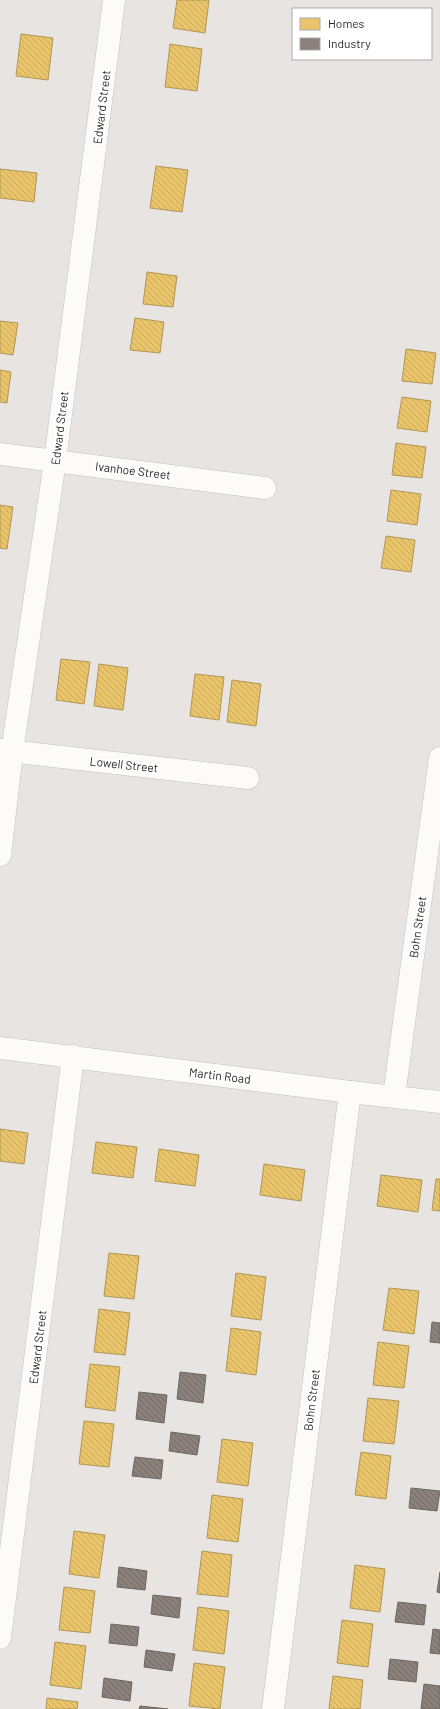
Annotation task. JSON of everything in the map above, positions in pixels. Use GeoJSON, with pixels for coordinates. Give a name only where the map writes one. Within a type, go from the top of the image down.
{"type":"FeatureCollection","features":[{"type":"Feature","properties":{"kind":"street","name":"Edward Street"},"geometry":{"type":"LineString","coordinates":[[0,855],[6,751],[55,460],[114,0]]}},
{"type":"Feature","properties":{"kind":"street","name":"Ivanhoe Street"},"geometry":{"type":"LineString","coordinates":[[0,454],[265,488]]}},
{"type":"Feature","properties":{"kind":"street","name":"Lowell Street"},"geometry":{"type":"LineString","coordinates":[[6,751],[248,778]]}},
{"type":"Feature","properties":{"kind":"street","name":"Bohn Street"},"geometry":{"type":"LineString","coordinates":[[394,1096],[440,758]]}},
{"type":"Feature","properties":{"kind":"street","name":"Martin Road"},"geometry":{"type":"LineString","coordinates":[[0,1048],[440,1102]]}},
{"type":"Feature","properties":{"kind":"street","name":"Edward Street"},"geometry":{"type":"LineString","coordinates":[[0,1638],[73,1056]]}},
{"type":"Feature","properties":{"kind":"street","name":"Bohn Street"},"geometry":{"type":"LineString","coordinates":[[273,1709],[350,1092]]}},
{"type":"Feature","properties":{"kind":"building: Homes"},"geometry":{"type":"Polygon","coordinates":[[[177,0],[209,0],[205,33],[173,28],[177,0]]]}},
{"type":"Feature","properties":{"kind":"building: Homes"},"geometry":{"type":"Polygon","coordinates":[[[21,34],[53,38],[48,80],[16,76],[21,34]]]}},
{"type":"Feature","properties":{"kind":"building: Homes"},"geometry":{"type":"Polygon","coordinates":[[[170,44],[202,49],[197,91],[165,87],[170,44]]]}},
{"type":"Feature","properties":{"kind":"building: Homes"},"geometry":{"type":"Polygon","coordinates":[[[156,166],[188,170],[182,212],[150,208],[156,166]]]}},
{"type":"Feature","properties":{"kind":"building: Homes"},"geometry":{"type":"Polygon","coordinates":[[[0,169],[37,173],[34,202],[0,198],[0,169]]]}},
{"type":"Feature","properties":{"kind":"building: Homes"},"geometry":{"type":"Polygon","coordinates":[[[147,272],[177,276],[173,307],[143,304],[147,272]]]}},
{"type":"Feature","properties":{"kind":"building: Homes"},"geometry":{"type":"Polygon","coordinates":[[[135,318],[164,322],[160,353],[130,350],[135,318]]]}},
{"type":"Feature","properties":{"kind":"building: Homes"},"geometry":{"type":"Polygon","coordinates":[[[0,321],[18,323],[13,355],[0,353],[0,321]]]}},
{"type":"Feature","properties":{"kind":"building: Homes"},"geometry":{"type":"Polygon","coordinates":[[[406,349],[436,353],[432,384],[402,381],[406,349]]]}},
{"type":"Feature","properties":{"kind":"building: Homes"},"geometry":{"type":"Polygon","coordinates":[[[0,370],[11,372],[7,403],[0,402],[0,370]]]}},
{"type":"Feature","properties":{"kind":"building: Homes"},"geometry":{"type":"Polygon","coordinates":[[[402,397],[431,401],[427,432],[397,428],[402,397]]]}},
{"type":"Feature","properties":{"kind":"building: Homes"},"geometry":{"type":"Polygon","coordinates":[[[396,443],[426,447],[422,478],[392,475],[396,443]]]}},
{"type":"Feature","properties":{"kind":"building: Homes"},"geometry":{"type":"Polygon","coordinates":[[[391,490],[421,494],[417,525],[387,521],[391,490]]]}},
{"type":"Feature","properties":{"kind":"building: Homes"},"geometry":{"type":"Polygon","coordinates":[[[0,505],[13,507],[7,549],[0,548],[0,505]]]}},
{"type":"Feature","properties":{"kind":"building: Homes"},"geometry":{"type":"Polygon","coordinates":[[[386,536],[415,540],[411,572],[381,568],[386,536]]]}},
{"type":"Feature","properties":{"kind":"building: Homes"},"geometry":{"type":"Polygon","coordinates":[[[61,659],[90,662],[84,704],[56,700],[61,659]]]}},
{"type":"Feature","properties":{"kind":"building: Homes"},"geometry":{"type":"Polygon","coordinates":[[[99,664],[128,668],[123,710],[94,706],[99,664]]]}},
{"type":"Feature","properties":{"kind":"building: Homes"},"geometry":{"type":"Polygon","coordinates":[[[195,674],[224,677],[219,720],[190,716],[195,674]]]}},
{"type":"Feature","properties":{"kind":"building: Homes"},"geometry":{"type":"Polygon","coordinates":[[[232,680],[261,684],[256,726],[227,722],[232,680]]]}},
{"type":"Feature","properties":{"kind":"building: Homes"},"geometry":{"type":"Polygon","coordinates":[[[0,1129],[28,1133],[24,1164],[0,1161],[0,1129]]]}},
{"type":"Feature","properties":{"kind":"building: Homes"},"geometry":{"type":"Polygon","coordinates":[[[96,1142],[137,1147],[133,1178],[92,1173],[96,1142]]]}},
{"type":"Feature","properties":{"kind":"building: Homes"},"geometry":{"type":"Polygon","coordinates":[[[159,1149],[199,1155],[195,1186],[155,1181],[159,1149]]]}},
{"type":"Feature","properties":{"kind":"building: Homes"},"geometry":{"type":"Polygon","coordinates":[[[264,1164],[305,1170],[301,1201],[260,1195],[264,1164]]]}},
{"type":"Feature","properties":{"kind":"building: Homes"},"geometry":{"type":"Polygon","coordinates":[[[381,1175],[422,1180],[418,1212],[377,1206],[381,1175]]]}},
{"type":"Feature","properties":{"kind":"building: Homes"},"geometry":{"type":"Polygon","coordinates":[[[436,1179],[440,1179],[440,1211],[432,1210],[436,1179]]]}},
{"type":"Feature","properties":{"kind":"building: Homes"},"geometry":{"type":"Polygon","coordinates":[[[109,1253],[139,1256],[134,1299],[104,1296],[109,1253]]]}},
{"type":"Feature","properties":{"kind":"building: Homes"},"geometry":{"type":"Polygon","coordinates":[[[236,1273],[266,1277],[261,1320],[231,1316],[236,1273]]]}},
{"type":"Feature","properties":{"kind":"building: Homes"},"geometry":{"type":"Polygon","coordinates":[[[389,1288],[419,1291],[414,1334],[383,1330],[389,1288]]]}},
{"type":"Feature","properties":{"kind":"building: Homes"},"geometry":{"type":"Polygon","coordinates":[[[99,1309],[130,1313],[125,1355],[94,1352],[99,1309]]]}},
{"type":"Feature","properties":{"kind":"building: Homes"},"geometry":{"type":"Polygon","coordinates":[[[231,1328],[261,1332],[256,1375],[226,1371],[231,1328]]]}},
{"type":"Feature","properties":{"kind":"building: Homes"},"geometry":{"type":"Polygon","coordinates":[[[378,1342],[409,1346],[404,1388],[373,1385],[378,1342]]]}},
{"type":"Feature","properties":{"kind":"building: Homes"},"geometry":{"type":"Polygon","coordinates":[[[90,1364],[120,1367],[115,1411],[85,1407],[90,1364]]]}},
{"type":"Feature","properties":{"kind":"building: Homes"},"geometry":{"type":"Polygon","coordinates":[[[368,1398],[399,1401],[394,1444],[363,1441],[368,1398]]]}},
{"type":"Feature","properties":{"kind":"building: Homes"},"geometry":{"type":"Polygon","coordinates":[[[84,1421],[114,1424],[109,1467],[79,1464],[84,1421]]]}},
{"type":"Feature","properties":{"kind":"building: Homes"},"geometry":{"type":"Polygon","coordinates":[[[222,1439],[253,1443],[248,1486],[217,1482],[222,1439]]]}},
{"type":"Feature","properties":{"kind":"building: Homes"},"geometry":{"type":"Polygon","coordinates":[[[361,1452],[391,1456],[386,1499],[355,1495],[361,1452]]]}},
{"type":"Feature","properties":{"kind":"building: Homes"},"geometry":{"type":"Polygon","coordinates":[[[212,1495],[243,1499],[238,1542],[207,1538],[212,1495]]]}},
{"type":"Feature","properties":{"kind":"building: Homes"},"geometry":{"type":"Polygon","coordinates":[[[74,1531],[105,1535],[99,1578],[69,1574],[74,1531]]]}},
{"type":"Feature","properties":{"kind":"building: Homes"},"geometry":{"type":"Polygon","coordinates":[[[202,1551],[232,1555],[228,1597],[197,1594],[202,1551]]]}},
{"type":"Feature","properties":{"kind":"building: Homes"},"geometry":{"type":"Polygon","coordinates":[[[355,1565],[385,1569],[380,1612],[350,1608],[355,1565]]]}},
{"type":"Feature","properties":{"kind":"building: Homes"},"geometry":{"type":"Polygon","coordinates":[[[64,1587],[95,1591],[90,1633],[59,1630],[64,1587]]]}},
{"type":"Feature","properties":{"kind":"building: Homes"},"geometry":{"type":"Polygon","coordinates":[[[198,1607],[229,1611],[224,1654],[193,1650],[198,1607]]]}},
{"type":"Feature","properties":{"kind":"building: Homes"},"geometry":{"type":"Polygon","coordinates":[[[342,1620],[373,1624],[368,1667],[337,1663],[342,1620]]]}},
{"type":"Feature","properties":{"kind":"building: Homes"},"geometry":{"type":"Polygon","coordinates":[[[55,1642],[86,1646],[81,1689],[50,1685],[55,1642]]]}},
{"type":"Feature","properties":{"kind":"building: Homes"},"geometry":{"type":"Polygon","coordinates":[[[194,1663],[225,1667],[220,1709],[189,1706],[194,1663]]]}},
{"type":"Feature","properties":{"kind":"building: Homes"},"geometry":{"type":"Polygon","coordinates":[[[333,1676],[363,1680],[360,1709],[329,1709],[333,1676]]]}},
{"type":"Feature","properties":{"kind":"building: Homes"},"geometry":{"type":"Polygon","coordinates":[[[47,1698],[78,1702],[77,1709],[46,1709],[47,1698]]]}},
{"type":"Feature","properties":{"kind":"building: Industry"},"geometry":{"type":"Polygon","coordinates":[[[432,1322],[440,1323],[440,1343],[430,1342],[432,1322]]]}},
{"type":"Feature","properties":{"kind":"building: Industry"},"geometry":{"type":"Polygon","coordinates":[[[180,1372],[206,1375],[203,1403],[177,1399],[180,1372]]]}},
{"type":"Feature","properties":{"kind":"building: Industry"},"geometry":{"type":"Polygon","coordinates":[[[139,1392],[167,1395],[164,1423],[136,1419],[139,1392]]]}},
{"type":"Feature","properties":{"kind":"building: Industry"},"geometry":{"type":"Polygon","coordinates":[[[171,1432],[200,1436],[197,1455],[169,1451],[171,1432]]]}},
{"type":"Feature","properties":{"kind":"building: Industry"},"geometry":{"type":"Polygon","coordinates":[[[135,1457],[163,1460],[161,1479],[132,1476],[135,1457]]]}},
{"type":"Feature","properties":{"kind":"building: Industry"},"geometry":{"type":"Polygon","coordinates":[[[411,1488],[440,1491],[437,1511],[409,1508],[411,1488]]]}},
{"type":"Feature","properties":{"kind":"building: Industry"},"geometry":{"type":"Polygon","coordinates":[[[119,1567],[147,1571],[145,1590],[117,1587],[119,1567]]]}},
{"type":"Feature","properties":{"kind":"building: Industry"},"geometry":{"type":"Polygon","coordinates":[[[440,1572],[440,1593],[437,1592],[440,1572]]]}},
{"type":"Feature","properties":{"kind":"building: Industry"},"geometry":{"type":"Polygon","coordinates":[[[153,1595],[181,1598],[179,1618],[151,1614],[153,1595]]]}},
{"type":"Feature","properties":{"kind":"building: Industry"},"geometry":{"type":"Polygon","coordinates":[[[398,1602],[426,1605],[424,1625],[395,1622],[398,1602]]]}},
{"type":"Feature","properties":{"kind":"building: Industry"},"geometry":{"type":"Polygon","coordinates":[[[111,1624],[139,1627],[137,1646],[109,1643],[111,1624]]]}},
{"type":"Feature","properties":{"kind":"building: Industry"},"geometry":{"type":"Polygon","coordinates":[[[433,1629],[440,1630],[440,1654],[430,1653],[433,1629]]]}},
{"type":"Feature","properties":{"kind":"building: Industry"},"geometry":{"type":"Polygon","coordinates":[[[146,1650],[175,1654],[172,1671],[144,1667],[146,1650]]]}},
{"type":"Feature","properties":{"kind":"building: Industry"},"geometry":{"type":"Polygon","coordinates":[[[390,1659],[418,1662],[416,1682],[388,1679],[390,1659]]]}},
{"type":"Feature","properties":{"kind":"building: Industry"},"geometry":{"type":"Polygon","coordinates":[[[104,1678],[132,1682],[130,1701],[102,1697],[104,1678]]]}},
{"type":"Feature","properties":{"kind":"building: Industry"},"geometry":{"type":"Polygon","coordinates":[[[424,1684],[440,1686],[440,1709],[421,1709],[424,1684]]]}},
{"type":"Feature","properties":{"kind":"building: Industry"},"geometry":{"type":"Polygon","coordinates":[[[140,1706],[168,1709],[139,1709],[140,1706]]]}}]}
